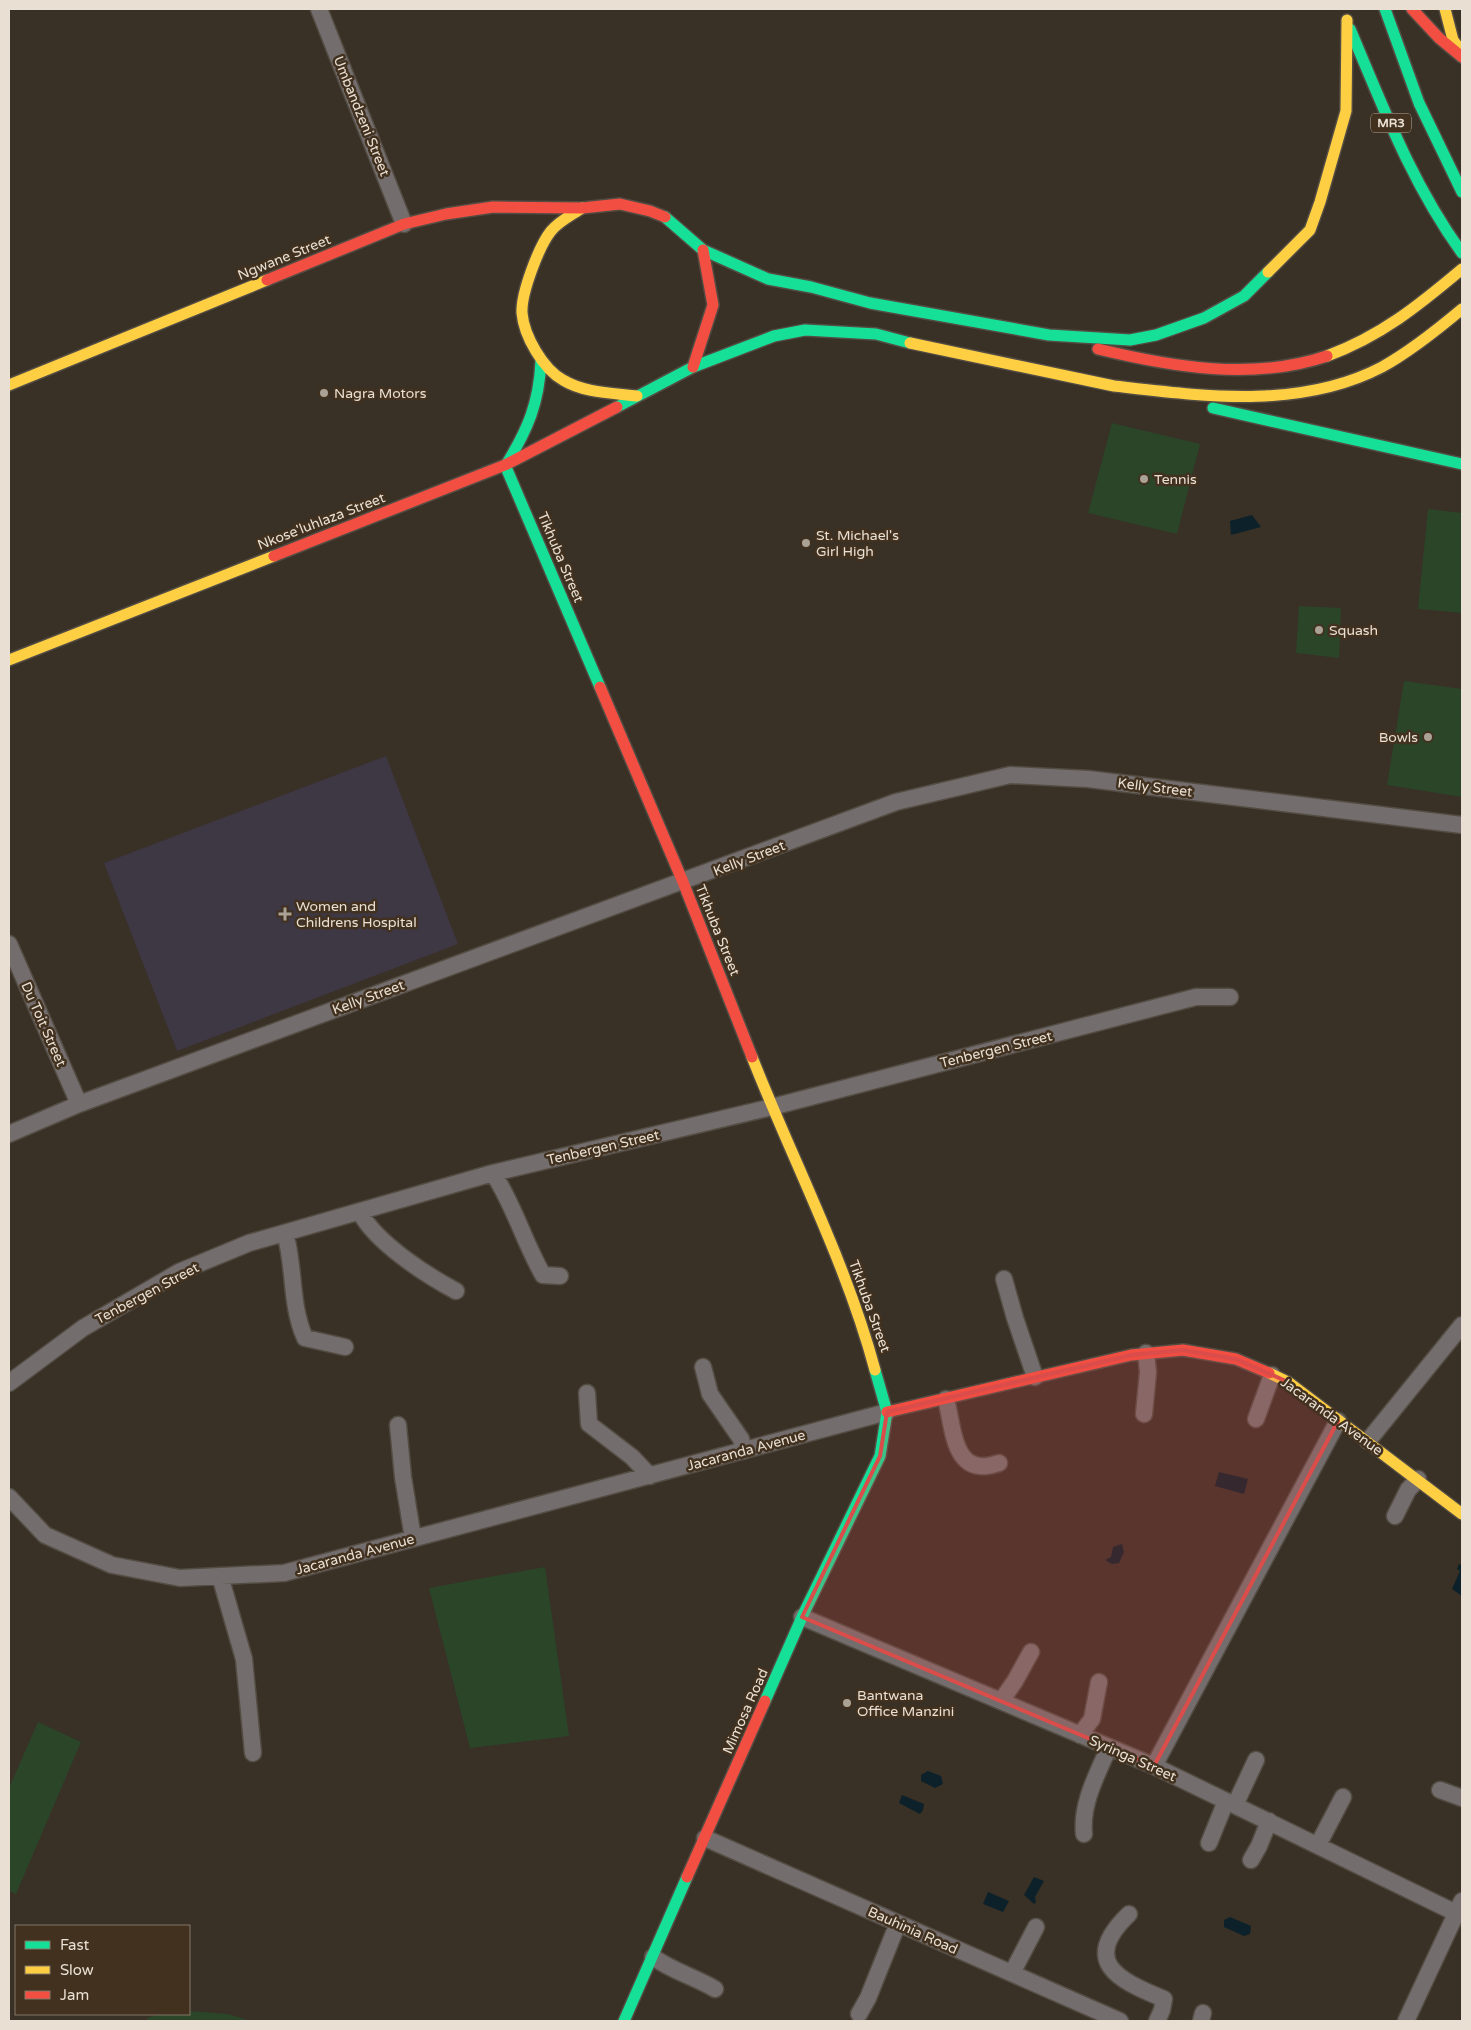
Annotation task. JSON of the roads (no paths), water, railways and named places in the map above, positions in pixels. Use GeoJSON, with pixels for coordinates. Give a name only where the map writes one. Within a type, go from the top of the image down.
{"type":"FeatureCollection","features":[{"type":"Feature","properties":{"kind":"main road","name":"MR3"},"geometry":{"type":"LineString","coordinates":[[1385,9],[1399,52],[1440,154],[1462,192]]}},
{"type":"Feature","properties":{"kind":"main road"},"geometry":{"type":"LineString","coordinates":[[1412,9],[1439,38],[1462,57]]}},
{"type":"Feature","properties":{"kind":"main road"},"geometry":{"type":"LineString","coordinates":[[1445,9],[1453,40],[1462,53]]}},
{"type":"Feature","properties":{"kind":"main road","name":"MR3"},"geometry":{"type":"LineString","coordinates":[[1345,14],[1392,125],[1447,233],[1462,253]]}},
{"type":"Feature","properties":{"kind":"main road"},"geometry":{"type":"LineString","coordinates":[[1049,336],[1130,340],[1156,335],[1204,318],[1244,296],[1310,230],[1346,111],[1345,14]]}},
{"type":"Feature","properties":{"kind":"main road","name":"Ngwane Street"},"geometry":{"type":"LineString","coordinates":[[9,385],[404,224],[446,214],[493,208],[582,208],[620,204],[650,211],[669,218],[703,250],[768,279],[811,287],[870,303],[1049,336]]}},
{"type":"Feature","properties":{"kind":"main road"},"geometry":{"type":"LineString","coordinates":[[582,208],[550,231],[529,280],[522,313],[542,361],[557,377],[577,386],[637,396]]}},
{"type":"Feature","properties":{"kind":"main road"},"geometry":{"type":"LineString","coordinates":[[693,367],[713,304],[703,250]]}},
{"type":"Feature","properties":{"kind":"main road"},"geometry":{"type":"LineString","coordinates":[[1049,336],[1146,361],[1232,370],[1279,368],[1315,361],[1355,346],[1390,327],[1462,269]]}},
{"type":"Feature","properties":{"kind":"main road"},"geometry":{"type":"LineString","coordinates":[[1114,386],[1233,397],[1285,396],[1325,388],[1370,373],[1417,344],[1462,309]]}},
{"type":"Feature","properties":{"kind":"main road","name":"Nkose'luhlaza Street"},"geometry":{"type":"LineString","coordinates":[[9,660],[505,465],[693,367],[774,336],[805,330],[834,330],[876,334],[935,349],[1114,386]]}},
{"type":"Feature","properties":{"kind":"main road"},"geometry":{"type":"LineString","coordinates":[[505,465],[535,415],[541,390],[542,361]]}},
{"type":"Feature","properties":{"kind":"main road"},"geometry":{"type":"LineString","coordinates":[[1114,386],[1462,464]]}},
{"type":"Feature","properties":{"kind":"main road"},"geometry":{"type":"LineString","coordinates":[[1293,426],[1462,474]]}},
{"type":"Feature","properties":{"kind":"main road","name":"Tikhuba Street"},"geometry":{"type":"LineString","coordinates":[[505,465],[683,882],[772,1107],[866,1335],[887,1412]]}},
{"type":"Feature","properties":{"kind":"main road","name":"Jacaranda Avenue"},"geometry":{"type":"LineString","coordinates":[[887,1412],[1131,1355],[1183,1350],[1192,1351],[1236,1359],[1288,1382],[1462,1514]]}},
{"type":"Feature","properties":{"kind":"main road","name":"Mimosa Road"},"geometry":{"type":"LineString","coordinates":[[624,2021],[802,1617],[880,1456],[887,1412]]}},
{"type":"Feature","properties":{"kind":"street","name":"Umbandzeni Street"},"geometry":{"type":"LineString","coordinates":[[319,9],[404,224]]}},
{"type":"Feature","properties":{"kind":"street","name":"Kelly Street"},"geometry":{"type":"LineString","coordinates":[[9,1134],[79,1104],[896,802],[1010,775],[1088,779],[1462,825]]}},
{"type":"Feature","properties":{"kind":"street","name":"Du Toit Street"},"geometry":{"type":"LineString","coordinates":[[9,944],[79,1104]]}},
{"type":"Feature","properties":{"kind":"street","name":"Tenbergen Street"},"geometry":{"type":"LineString","coordinates":[[9,1383],[83,1328],[179,1272],[250,1243],[493,1173],[772,1107],[1196,997],[1230,997]]}},
{"type":"Feature","properties":{"kind":"street"},"geometry":{"type":"LineString","coordinates":[[493,1173],[506,1194],[527,1246],[543,1274],[560,1276]]}},
{"type":"Feature","properties":{"kind":"street"},"geometry":{"type":"LineString","coordinates":[[360,1212],[366,1224],[385,1241],[435,1280],[456,1292]]}},
{"type":"Feature","properties":{"kind":"street"},"geometry":{"type":"LineString","coordinates":[[285,1233],[289,1248],[298,1322],[305,1338],[345,1347]]}},
{"type":"Feature","properties":{"kind":"street"},"geometry":{"type":"LineString","coordinates":[[1004,1279],[1035,1378]]}},
{"type":"Feature","properties":{"kind":"street"},"geometry":{"type":"LineString","coordinates":[[1368,1441],[1462,1325]]}},
{"type":"Feature","properties":{"kind":"street"},"geometry":{"type":"LineString","coordinates":[[1144,1414],[1148,1372],[1146,1353]]}},
{"type":"Feature","properties":{"kind":"street"},"geometry":{"type":"LineString","coordinates":[[703,1367],[710,1394],[741,1439],[743,1451]]}},
{"type":"Feature","properties":{"kind":"street"},"geometry":{"type":"LineString","coordinates":[[1256,1419],[1272,1375]]}},
{"type":"Feature","properties":{"kind":"street"},"geometry":{"type":"LineString","coordinates":[[587,1393],[590,1424],[632,1457],[650,1476]]}},
{"type":"Feature","properties":{"kind":"street"},"geometry":{"type":"LineString","coordinates":[[946,1399],[958,1451],[968,1464],[986,1468],[999,1463]]}},
{"type":"Feature","properties":{"kind":"street","name":"Jacaranda Avenue"},"geometry":{"type":"LineString","coordinates":[[9,1497],[45,1535],[112,1565],[180,1578],[284,1573],[887,1412]]}},
{"type":"Feature","properties":{"kind":"street"},"geometry":{"type":"LineString","coordinates":[[1154,1766],[1338,1421]]}},
{"type":"Feature","properties":{"kind":"street"},"geometry":{"type":"LineString","coordinates":[[398,1425],[403,1478],[413,1538]]}},
{"type":"Feature","properties":{"kind":"street"},"geometry":{"type":"LineString","coordinates":[[1395,1516],[1408,1490],[1418,1479]]}},
{"type":"Feature","properties":{"kind":"street"},"geometry":{"type":"LineString","coordinates":[[220,1576],[244,1659],[253,1753]]}},
{"type":"Feature","properties":{"kind":"street","name":"Syringa Street"},"geometry":{"type":"LineString","coordinates":[[802,1617],[1154,1766],[1318,1845],[1459,1907]]}},
{"type":"Feature","properties":{"kind":"street"},"geometry":{"type":"LineString","coordinates":[[1000,1701],[1015,1681],[1031,1652]]}},
{"type":"Feature","properties":{"kind":"street"},"geometry":{"type":"LineString","coordinates":[[1080,1735],[1092,1720],[1099,1682]]}},
{"type":"Feature","properties":{"kind":"street"},"geometry":{"type":"LineString","coordinates":[[1084,1834],[1082,1816],[1084,1809],[1109,1747]]}},
{"type":"Feature","properties":{"kind":"street"},"geometry":{"type":"LineString","coordinates":[[1209,1843],[1256,1760]]}},
{"type":"Feature","properties":{"kind":"street"},"geometry":{"type":"LineString","coordinates":[[1440,1790],[1462,1798]]}},
{"type":"Feature","properties":{"kind":"street"},"geometry":{"type":"LineString","coordinates":[[1318,1845],[1343,1797]]}},
{"type":"Feature","properties":{"kind":"street"},"geometry":{"type":"LineString","coordinates":[[1250,1860],[1260,1846],[1269,1822]]}},
{"type":"Feature","properties":{"kind":"street","name":"Bauhinia Road"},"geometry":{"type":"LineString","coordinates":[[705,1838],[1012,1973],[1113,2020]]}},
{"type":"Feature","properties":{"kind":"street"},"geometry":{"type":"LineString","coordinates":[[1406,2021],[1459,1907]]}},
{"type":"Feature","properties":{"kind":"street"},"geometry":{"type":"LineString","coordinates":[[1128,1914],[1114,1928],[1106,1945],[1107,1964],[1120,1979],[1164,1999],[1157,2021]]}},
{"type":"Feature","properties":{"kind":"street"},"geometry":{"type":"LineString","coordinates":[[859,2014],[868,1998],[898,1923]]}},
{"type":"Feature","properties":{"kind":"street"},"geometry":{"type":"LineString","coordinates":[[1012,1973],[1036,1927]]}},
{"type":"Feature","properties":{"kind":"street"},"geometry":{"type":"LineString","coordinates":[[653,1957],[664,1965],[699,1979],[715,1988]]}},
{"type":"Feature","properties":{"kind":"water"},"geometry":{"type":"Polygon","coordinates":[[[1252,515],[1261,527],[1231,535],[1230,521],[1252,515]]]}},
{"type":"Feature","properties":{"kind":"water"},"geometry":{"type":"Polygon","coordinates":[[[1219,1472],[1248,1479],[1244,1494],[1215,1486],[1219,1472]]]}},
{"type":"Feature","properties":{"kind":"water"},"geometry":{"type":"Polygon","coordinates":[[[1122,1544],[1124,1552],[1119,1563],[1112,1564],[1105,1560],[1111,1557],[1113,1547],[1122,1544]]]}},
{"type":"Feature","properties":{"kind":"water"},"geometry":{"type":"Polygon","coordinates":[[[1459,1564],[1462,1565],[1462,1596],[1452,1589],[1460,1571],[1457,1569],[1459,1564]]]}},
{"type":"Feature","properties":{"kind":"water"},"geometry":{"type":"Polygon","coordinates":[[[928,1771],[941,1776],[943,1784],[935,1788],[921,1781],[921,1775],[928,1771]]]}},
{"type":"Feature","properties":{"kind":"water"},"geometry":{"type":"Polygon","coordinates":[[[902,1795],[924,1804],[920,1814],[899,1803],[902,1795]]]}},
{"type":"Feature","properties":{"kind":"water"},"geometry":{"type":"Polygon","coordinates":[[[1034,1877],[1044,1881],[1035,1897],[1036,1902],[1034,1904],[1024,1895],[1034,1877]]]}},
{"type":"Feature","properties":{"kind":"water"},"geometry":{"type":"Polygon","coordinates":[[[988,1892],[1009,1901],[1003,1912],[983,1904],[988,1892]]]}},
{"type":"Feature","properties":{"kind":"water"},"geometry":{"type":"Polygon","coordinates":[[[1230,1917],[1251,1926],[1250,1934],[1244,1936],[1224,1927],[1224,1920],[1230,1917]]]}},
{"type":"Feature","properties":{"kind":"place","name":"Nagra Motors"},"geometry":{"type":"Point","coordinates":[324,393]}},
{"type":"Feature","properties":{"kind":"place","name":"Tennis"},"geometry":{"type":"Point","coordinates":[1144,479]}},
{"type":"Feature","properties":{"kind":"place","name":"St. Michael's Girl High"},"geometry":{"type":"Point","coordinates":[806,543]}},
{"type":"Feature","properties":{"kind":"place","name":"Squash"},"geometry":{"type":"Point","coordinates":[1319,630]}},
{"type":"Feature","properties":{"kind":"place","name":"Bowls"},"geometry":{"type":"Point","coordinates":[1428,737]}},
{"type":"Feature","properties":{"kind":"place","name":"Women and Childrens Hospital"},"geometry":{"type":"Point","coordinates":[285,914]}},
{"type":"Feature","properties":{"kind":"place","name":"Bantwana Office Manzini"},"geometry":{"type":"Point","coordinates":[847,1703]}}]}
